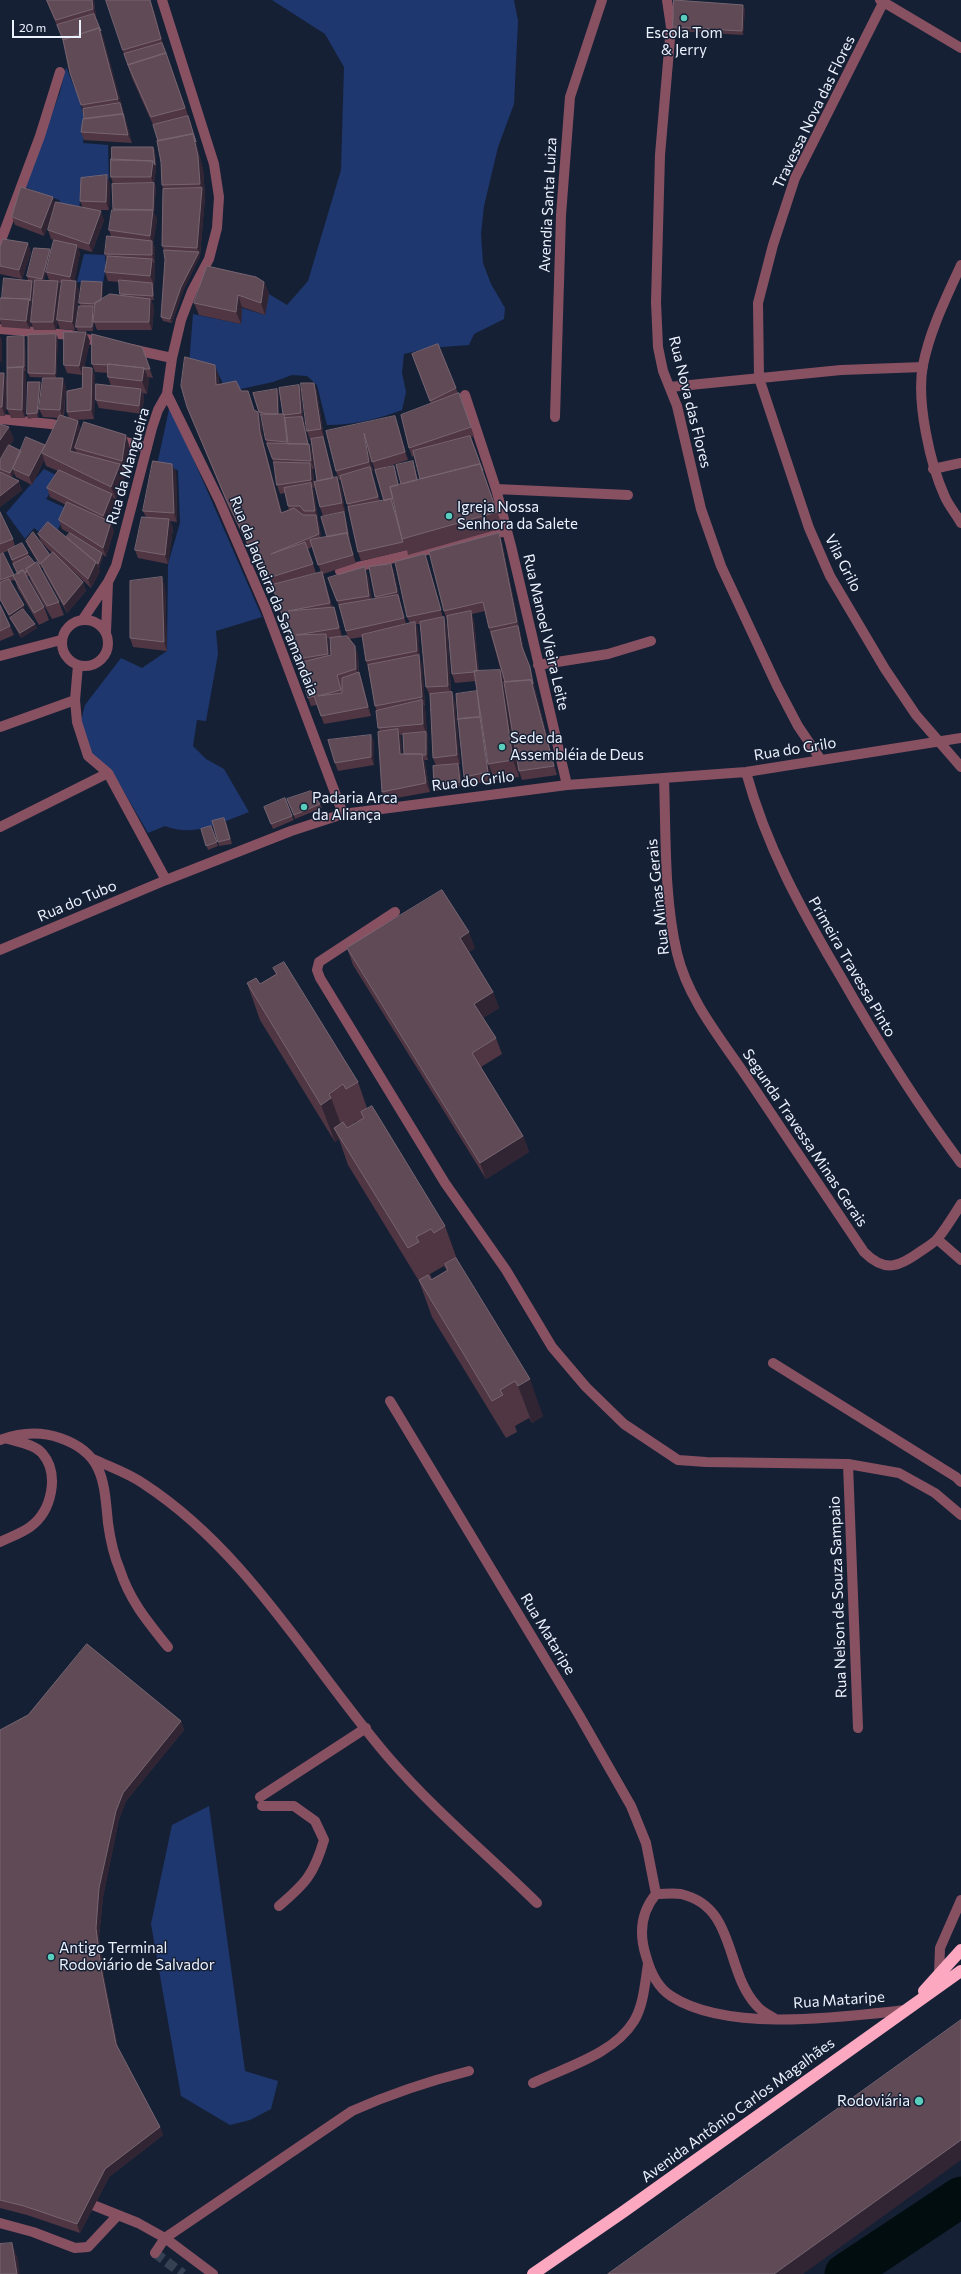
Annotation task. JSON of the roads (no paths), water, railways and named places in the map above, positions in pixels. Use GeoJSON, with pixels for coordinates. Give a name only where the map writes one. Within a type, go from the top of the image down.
{"type":"FeatureCollection","features":[{"type":"Feature","properties":{"kind":"highway"},"geometry":{"type":"LineString","coordinates":[[906,2010],[961,1950]]}},
{"type":"Feature","properties":{"kind":"highway","name":"Avenida Antônio Carlos Magalhães"},"geometry":{"type":"LineString","coordinates":[[533,2274],[623,2212],[961,1971]]}},
{"type":"Feature","properties":{"kind":"street"},"geometry":{"type":"LineString","coordinates":[[0,329],[71,335],[172,358],[181,320],[192,291],[209,259],[217,228],[220,197],[214,164],[162,0]]}},
{"type":"Feature","properties":{"kind":"street","name":"Avendia Santa Luiza"},"geometry":{"type":"LineString","coordinates":[[555,417],[561,215],[570,97],[602,0]]}},
{"type":"Feature","properties":{"kind":"street","name":"Rua Nova das Flores"},"geometry":{"type":"LineString","coordinates":[[667,0],[671,27],[660,155],[656,302],[658,347],[663,371],[677,406],[701,509],[721,566],[777,686],[798,726],[820,760]]}},
{"type":"Feature","properties":{"kind":"street"},"geometry":{"type":"LineString","coordinates":[[882,1],[961,48]]}},
{"type":"Feature","properties":{"kind":"street","name":"Travessa Nova das Flores"},"geometry":{"type":"LineString","coordinates":[[759,378],[758,303],[773,245],[795,178],[882,1]]}},
{"type":"Feature","properties":{"kind":"street"},"geometry":{"type":"LineString","coordinates":[[0,243],[40,136],[60,72]]}},
{"type":"Feature","properties":{"kind":"street"},"geometry":{"type":"LineString","coordinates":[[961,265],[936,320],[923,367],[922,402],[933,469],[945,499],[961,523]]}},
{"type":"Feature","properties":{"kind":"street","name":"Rua da Mangueira"},"geometry":{"type":"LineString","coordinates":[[83,619],[108,582],[116,566],[158,410],[167,394],[172,358]]}},
{"type":"Feature","properties":{"kind":"street"},"geometry":{"type":"LineString","coordinates":[[670,387],[841,370],[923,367]]}},
{"type":"Feature","properties":{"kind":"street","name":"Vila Grilo"},"geometry":{"type":"LineString","coordinates":[[759,378],[809,528],[830,576],[885,669],[916,715],[961,767]]}},
{"type":"Feature","properties":{"kind":"street","name":"Rua da Jaqueira da Saramandaia"},"geometry":{"type":"LineString","coordinates":[[167,394],[219,500],[266,609],[343,814]]}},
{"type":"Feature","properties":{"kind":"street","name":"Rua Manoel Vieira Leite"},"geometry":{"type":"LineString","coordinates":[[465,395],[496,489],[507,531],[567,785]]}},
{"type":"Feature","properties":{"kind":"street"},"geometry":{"type":"LineString","coordinates":[[0,419],[51,424],[80,431]]}},
{"type":"Feature","properties":{"kind":"street"},"geometry":{"type":"LineString","coordinates":[[102,436],[147,448]]}},
{"type":"Feature","properties":{"kind":"street"},"geometry":{"type":"LineString","coordinates":[[933,469],[961,463]]}},
{"type":"Feature","properties":{"kind":"street"},"geometry":{"type":"LineString","coordinates":[[496,489],[628,494]]}},
{"type":"Feature","properties":{"kind":"street"},"geometry":{"type":"LineString","coordinates":[[340,571],[507,531]]}},
{"type":"Feature","properties":{"kind":"street","name":"Rua da Mangueira"},"geometry":{"type":"LineString","coordinates":[[106,632],[108,582]]}},
{"type":"Feature","properties":{"kind":"street"},"geometry":{"type":"LineString","coordinates":[[83,619],[96,622],[106,632],[108,645],[103,657],[91,665],[78,665],[69,659],[63,651],[61,640],[68,626],[83,619]]}},
{"type":"Feature","properties":{"kind":"street"},"geometry":{"type":"LineString","coordinates":[[0,656],[61,640]]}},
{"type":"Feature","properties":{"kind":"street"},"geometry":{"type":"LineString","coordinates":[[538,665],[608,654],[652,641]]}},
{"type":"Feature","properties":{"kind":"street"},"geometry":{"type":"LineString","coordinates":[[78,665],[75,700],[77,722],[88,756],[108,773],[166,880]]}},
{"type":"Feature","properties":{"kind":"street"},"geometry":{"type":"LineString","coordinates":[[0,727],[75,700]]}},
{"type":"Feature","properties":{"kind":"street","name":"Rua do Grilo"},"geometry":{"type":"LineString","coordinates":[[166,880],[343,814],[567,785],[746,772],[961,738]]}},
{"type":"Feature","properties":{"kind":"street","name":"Primeira Travessa Pinto"},"geometry":{"type":"LineString","coordinates":[[746,772],[755,805],[771,847],[800,907],[882,1047],[921,1109],[961,1163]]}},
{"type":"Feature","properties":{"kind":"street"},"geometry":{"type":"LineString","coordinates":[[0,827],[108,773]]}},
{"type":"Feature","properties":{"kind":"street","name":"Rua Minas Gerais"},"geometry":{"type":"LineString","coordinates":[[664,778],[667,858],[677,954],[687,981],[712,1028]]}},
{"type":"Feature","properties":{"kind":"street","name":"Rua do Tubo"},"geometry":{"type":"LineString","coordinates":[[0,950],[166,880]]}},
{"type":"Feature","properties":{"kind":"street"},"geometry":{"type":"LineString","coordinates":[[394,912],[319,962],[317,970],[320,978],[445,1183],[506,1270],[552,1347],[586,1386],[624,1424],[678,1460],[706,1462],[848,1464],[900,1473],[935,1493],[961,1515]]}},
{"type":"Feature","properties":{"kind":"street","name":"Segunda Travessa Minas Gerais"},"geometry":{"type":"LineString","coordinates":[[712,1028],[864,1252],[874,1263],[886,1266],[899,1265],[911,1259],[938,1239]]}},
{"type":"Feature","properties":{"kind":"street"},"geometry":{"type":"LineString","coordinates":[[961,1204],[938,1239],[961,1260]]}},
{"type":"Feature","properties":{"kind":"street"},"geometry":{"type":"LineString","coordinates":[[773,1363],[956,1477],[961,1482]]}},
{"type":"Feature","properties":{"kind":"street","name":"Rua Mataripe"},"geometry":{"type":"LineString","coordinates":[[390,1401],[579,1715],[631,1806],[646,1843],[656,1894],[648,1904],[642,1922],[642,1942],[648,1964],[656,1980],[670,1996],[688,2006],[714,2014],[740,2018],[834,2018],[906,2010]]}},
{"type":"Feature","properties":{"kind":"street"},"geometry":{"type":"LineString","coordinates":[[2,1439],[28,1433],[50,1434],[75,1443],[93,1459],[144,1483],[179,1510],[222,1549],[274,1611],[389,1758],[415,1786],[537,1903]]}},
{"type":"Feature","properties":{"kind":"street"},"geometry":{"type":"LineString","coordinates":[[0,1542],[30,1527],[43,1513],[50,1496],[53,1480],[49,1466],[41,1452],[24,1443],[2,1439]]}},
{"type":"Feature","properties":{"kind":"street"},"geometry":{"type":"LineString","coordinates":[[93,1459],[105,1484],[108,1525],[119,1570],[135,1606],[168,1647]]}},
{"type":"Feature","properties":{"kind":"street","name":"Rua Nelson de Souza Sampaio"},"geometry":{"type":"LineString","coordinates":[[848,1464],[858,1728]]}},
{"type":"Feature","properties":{"kind":"street"},"geometry":{"type":"LineString","coordinates":[[279,1906],[304,1885],[317,1865],[324,1840],[315,1821],[294,1806],[261,1801],[366,1728]]}},
{"type":"Feature","properties":{"kind":"street","name":"Rua Mataripe"},"geometry":{"type":"LineString","coordinates":[[656,1894],[679,1894],[700,1901],[712,1912],[724,1931],[746,1992],[757,2007],[774,2018]]}},
{"type":"Feature","properties":{"kind":"street"},"geometry":{"type":"LineString","coordinates":[[939,1975],[940,1948],[961,1900]]}},
{"type":"Feature","properties":{"kind":"street"},"geometry":{"type":"LineString","coordinates":[[533,2083],[599,2053],[620,2038],[634,2020],[643,1994],[648,1964]]}},
{"type":"Feature","properties":{"kind":"street"},"geometry":{"type":"LineString","coordinates":[[155,2253],[165,2238],[352,2111],[382,2097],[469,2071]]}},
{"type":"Feature","properties":{"kind":"street"},"geometry":{"type":"LineString","coordinates":[[93,2205],[118,2215],[165,2238],[213,2274]]}},
{"type":"Feature","properties":{"kind":"street"},"geometry":{"type":"LineString","coordinates":[[0,2223],[33,2232],[75,2248],[88,2247],[118,2215]]}},
{"type":"Feature","properties":{"kind":"waterway"},"geometry":{"type":"LineString","coordinates":[[845,2274],[961,2197]]}},
{"type":"Feature","properties":{"kind":"tunnel"},"geometry":{"type":"LineString","coordinates":[[155,2253],[183,2274]]}},
{"type":"Feature","properties":{"kind":"place","name":"Escola Tom & Jerry"},"geometry":{"type":"Point","coordinates":[684,18]}},
{"type":"Feature","properties":{"kind":"place","name":"Igreja Nossa Senhora da Salete"},"geometry":{"type":"Point","coordinates":[449,516]}},
{"type":"Feature","properties":{"kind":"place","name":"Sede da Assembléia de Deus"},"geometry":{"type":"Point","coordinates":[502,747]}},
{"type":"Feature","properties":{"kind":"place","name":"Padaria Arca da Aliança"},"geometry":{"type":"Point","coordinates":[304,807]}},
{"type":"Feature","properties":{"kind":"place","name":"Antigo Terminal Rodoviário de Salvador"},"geometry":{"type":"Point","coordinates":[51,1957]}},
{"type":"Feature","properties":{"kind":"place","name":"Rodoviária"},"geometry":{"type":"Point","coordinates":[919,2101]}}]}
